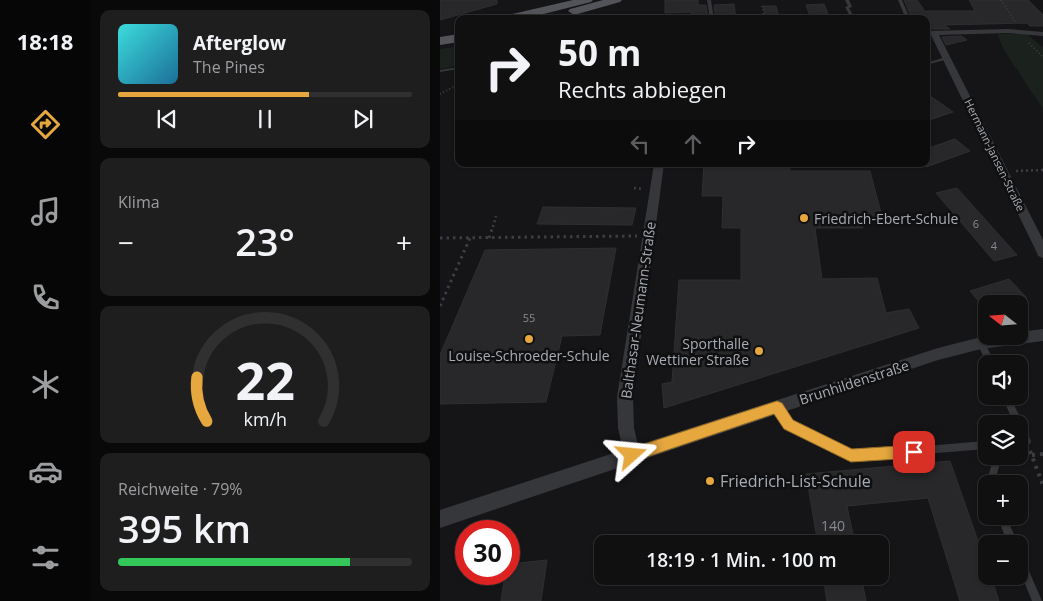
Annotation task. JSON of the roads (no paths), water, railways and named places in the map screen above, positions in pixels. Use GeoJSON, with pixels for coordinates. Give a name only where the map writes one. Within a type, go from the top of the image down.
{"type":"FeatureCollection","features":[{"type":"Feature","properties":{"kind":"main road"},"geometry":{"type":"LineString","coordinates":[[569,15],[616,0]]}},
{"type":"Feature","properties":{"kind":"main road"},"geometry":{"type":"LineString","coordinates":[[524,15],[582,1]]}},
{"type":"Feature","properties":{"kind":"main road"},"geometry":{"type":"LineString","coordinates":[[440,33],[455,36]]}},
{"type":"Feature","properties":{"kind":"main road"},"geometry":{"type":"LineString","coordinates":[[440,41],[455,37]]}},
{"type":"Feature","properties":{"kind":"street"},"geometry":{"type":"LineString","coordinates":[[930,33],[1021,32],[1043,34]]}},
{"type":"Feature","properties":{"kind":"street","name":"Hermann-Jansen-Straße"},"geometry":{"type":"LineString","coordinates":[[930,33],[946,58],[1043,253]]}},
{"type":"Feature","properties":{"kind":"street","name":"Balthasar-Neumann-Straße"},"geometry":{"type":"LineString","coordinates":[[632,455],[626,428],[624,398],[659,167]]}},
{"type":"Feature","properties":{"kind":"street","name":"Brunhildenstraße"},"geometry":{"type":"LineString","coordinates":[[1028,337],[1043,335]]}},
{"type":"Feature","properties":{"kind":"street","name":"Brunhildenstraße"},"geometry":{"type":"LineString","coordinates":[[440,519],[938,354],[978,344]]}},
{"type":"Feature","properties":{"kind":"lane"},"geometry":{"type":"LineString","coordinates":[[709,0],[711,15]]}},
{"type":"Feature","properties":{"kind":"lane"},"geometry":{"type":"LineString","coordinates":[[847,0],[850,7],[847,7],[851,15]]}},
{"type":"Feature","properties":{"kind":"lane"},"geometry":{"type":"LineString","coordinates":[[900,0],[906,15]]}},
{"type":"Feature","properties":{"kind":"lane"},"geometry":{"type":"LineString","coordinates":[[930,63],[946,58]]}},
{"type":"Feature","properties":{"kind":"lane"},"geometry":{"type":"LineString","coordinates":[[440,71],[455,69]]}},
{"type":"Feature","properties":{"kind":"lane"},"geometry":{"type":"LineString","coordinates":[[777,407],[789,424],[851,456],[978,446]]}},
{"type":"Feature","properties":{"kind":"lane"},"geometry":{"type":"LineString","coordinates":[[1028,580],[1037,601]]}},
{"type":"Feature","properties":{"kind":"place","name":"Friedrich-Ebert-Schule"},"geometry":{"type":"Point","coordinates":[804,218]}},
{"type":"Feature","properties":{"kind":"place","name":"Louise-Schroeder-Schule"},"geometry":{"type":"Point","coordinates":[529,339]}},
{"type":"Feature","properties":{"kind":"place","name":"Sporthalle Wettiner Straße"},"geometry":{"type":"Point","coordinates":[759,351]}},
{"type":"Feature","properties":{"kind":"place","name":"Friedrich-List-Schule"},"geometry":{"type":"Point","coordinates":[710,481]}}]}
